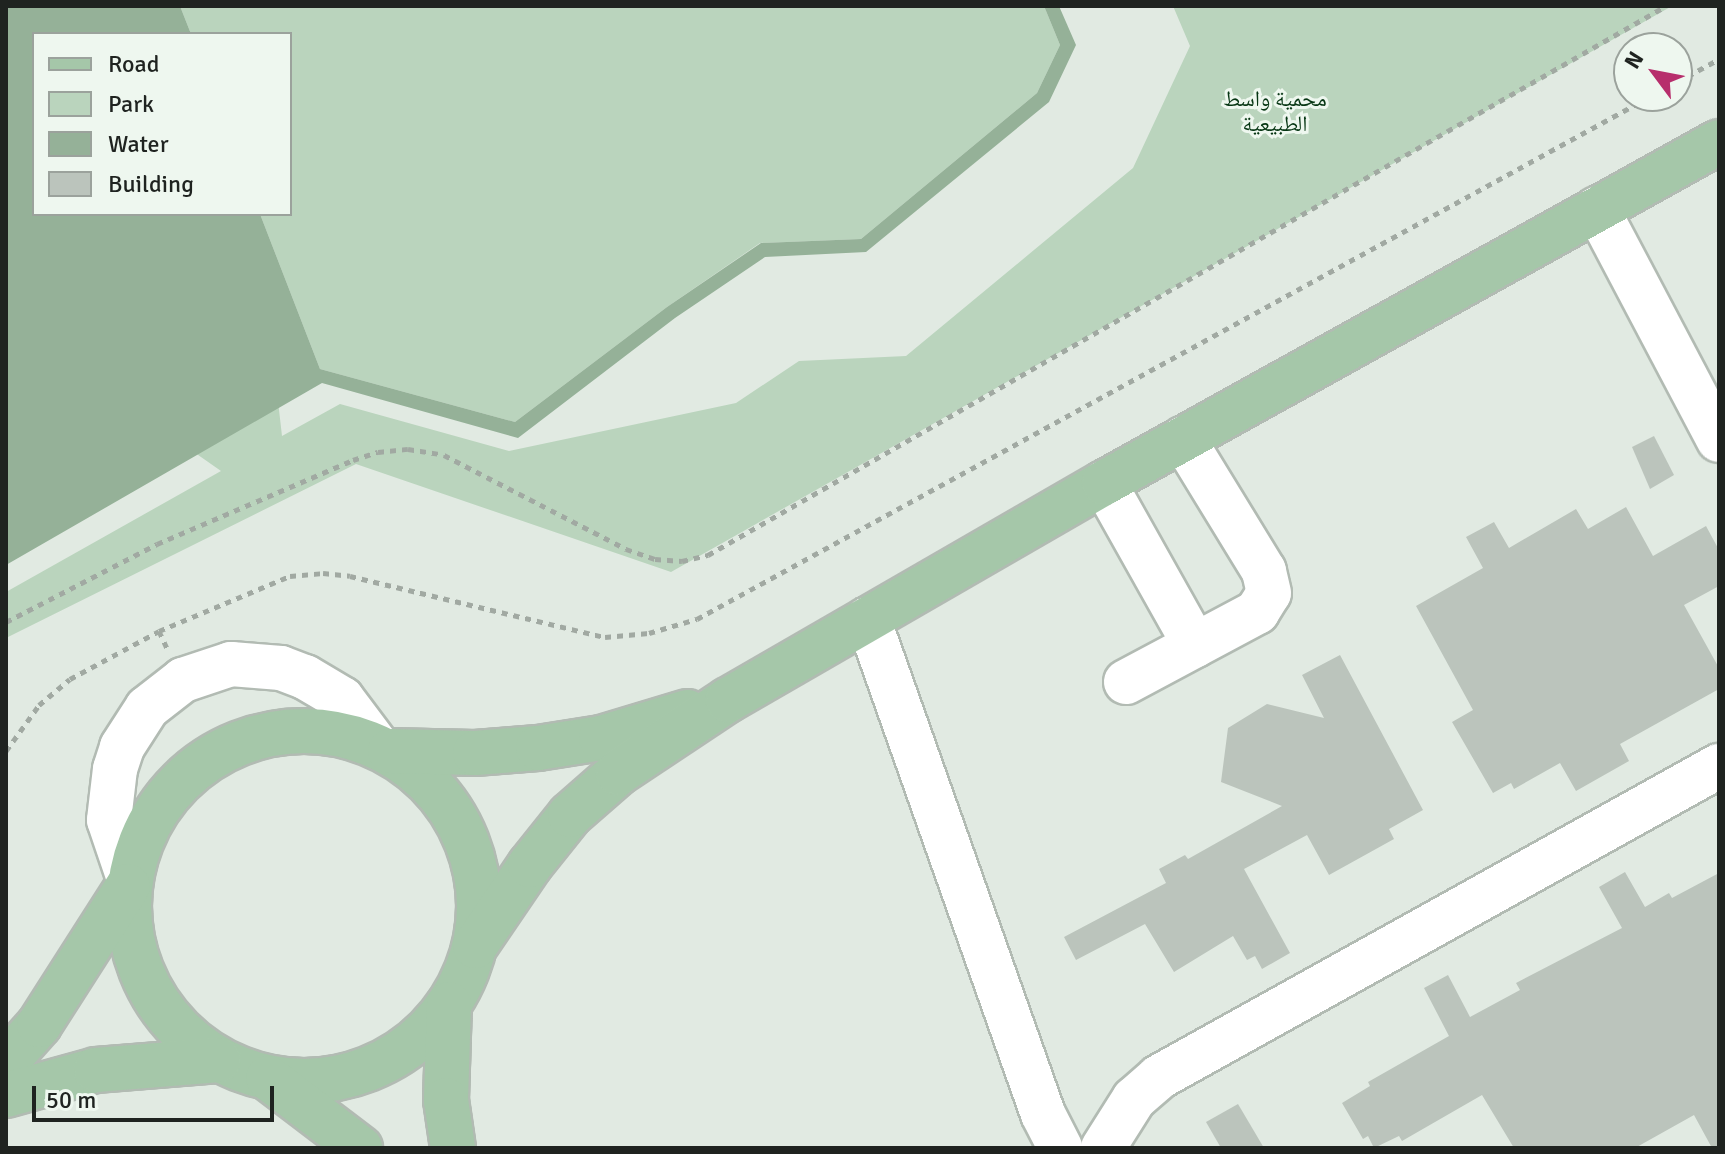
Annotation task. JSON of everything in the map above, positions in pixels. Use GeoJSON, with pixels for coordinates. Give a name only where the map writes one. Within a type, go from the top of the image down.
{"type":"FeatureCollection","features":[{"type":"Feature","properties":{"kind":"main road"},"geometry":{"type":"LineString","coordinates":[[728,700],[601,738],[475,753],[382,747],[307,730],[271,734],[237,745],[205,762],[178,784],[156,813],[138,845],[129,883],[130,932],[140,970],[159,1005],[184,1035],[219,1060],[268,1078],[309,1081],[349,1075],[388,1060],[422,1035],[449,1004],[475,946],[530,865],[570,815],[618,773],[728,700],[1104,483],[1719,142]]}},
{"type":"Feature","properties":{"kind":"main road"},"geometry":{"type":"LineString","coordinates":[[382,747],[427,778],[455,814],[473,855],[480,900],[475,946]]}},
{"type":"Feature","properties":{"kind":"main road"},"geometry":{"type":"LineString","coordinates":[[6,1062],[39,1025],[129,883]]}},
{"type":"Feature","properties":{"kind":"main road"},"geometry":{"type":"LineString","coordinates":[[449,1004],[446,1100],[453,1148]]}},
{"type":"Feature","properties":{"kind":"main road"},"geometry":{"type":"LineString","coordinates":[[6,1095],[96,1070],[219,1060]]}},
{"type":"Feature","properties":{"kind":"main road"},"geometry":{"type":"LineString","coordinates":[[268,1078],[360,1148]]}},
{"type":"Feature","properties":{"kind":"street"},"geometry":{"type":"LineString","coordinates":[[1597,209],[1719,440]]}},
{"type":"Feature","properties":{"kind":"street"},"geometry":{"type":"LineString","coordinates":[[1126,682],[1263,607],[1270,586],[1183,439]]}},
{"type":"Feature","properties":{"kind":"street"},"geometry":{"type":"LineString","coordinates":[[1104,483],[1195,645]]}},
{"type":"Feature","properties":{"kind":"street"},"geometry":{"type":"LineString","coordinates":[[868,619],[1043,1114],[1060,1148]]}},
{"type":"Feature","properties":{"kind":"street"},"geometry":{"type":"LineString","coordinates":[[129,883],[109,820],[115,769],[133,726],[164,692],[183,680],[231,664],[281,668],[305,677],[342,699],[382,747]]}},
{"type":"Feature","properties":{"kind":"street"},"geometry":{"type":"LineString","coordinates":[[1103,1148],[1134,1099],[1159,1077],[1719,766]]}},
{"type":"Feature","properties":{"kind":"path"},"geometry":{"type":"LineString","coordinates":[[6,622],[157,544],[353,460],[378,452],[408,449],[444,455],[626,549],[655,559],[682,561],[708,555],[1666,6]]}},
{"type":"Feature","properties":{"kind":"path"},"geometry":{"type":"LineString","coordinates":[[1693,73],[1719,59]]}},
{"type":"Feature","properties":{"kind":"path"},"geometry":{"type":"LineString","coordinates":[[6,751],[39,705],[70,679],[159,631],[290,576],[323,573],[350,576],[605,637],[649,633],[697,619],[1622,112]]}},
{"type":"Feature","properties":{"kind":"green space","name":"محمية واسط الطبيعية"},"geometry":{"type":"Polygon","coordinates":[[[6,6],[32,216],[37,216],[274,366],[282,436],[340,404],[509,451],[736,403],[799,361],[906,356],[1133,168],[1190,46],[1173,6],[1672,6],[1626,32],[1613,32],[1613,39],[671,572],[356,464],[6,638],[6,592],[221,471],[181,443],[35,309],[6,6]]]}},
{"type":"Feature","properties":{"kind":"green space"},"geometry":{"type":"Polygon","coordinates":[[[180,6],[1044,6],[1060,45],[1037,93],[861,239],[760,243],[667,307],[515,422],[320,369],[261,216],[292,216],[292,32],[190,32],[180,6]]]}},
{"type":"Feature","properties":{"kind":"water"},"geometry":{"type":"Polygon","coordinates":[[[6,6],[180,6],[190,32],[32,32],[32,216],[261,216],[320,369],[515,422],[667,307],[761,243],[861,239],[1037,93],[1060,45],[1044,6],[1059,6],[1076,45],[1049,102],[866,252],[765,257],[675,318],[518,438],[322,383],[6,565],[6,6]]]}},
{"type":"Feature","properties":{"kind":"building"},"geometry":{"type":"Polygon","coordinates":[[[1654,436],[1674,475],[1650,489],[1632,447],[1654,436]]]}},
{"type":"Feature","properties":{"kind":"building"},"geometry":{"type":"Polygon","coordinates":[[[1626,507],[1653,556],[1706,526],[1719,550],[1719,586],[1684,605],[1719,668],[1719,689],[1620,744],[1629,761],[1576,791],[1560,763],[1514,789],[1511,783],[1493,793],[1452,722],[1473,710],[1416,606],[1483,568],[1466,537],[1494,522],[1509,548],[1576,509],[1588,529],[1626,507]]]}},
{"type":"Feature","properties":{"kind":"building"},"geometry":{"type":"Polygon","coordinates":[[[1340,655],[1423,810],[1389,829],[1394,839],[1329,875],[1307,835],[1244,869],[1290,953],[1262,969],[1255,956],[1247,960],[1233,936],[1174,972],[1145,924],[1076,960],[1064,937],[1166,883],[1159,869],[1185,855],[1188,859],[1282,806],[1221,782],[1228,728],[1267,704],[1324,718],[1302,675],[1340,655]]]}},
{"type":"Feature","properties":{"kind":"building"},"geometry":{"type":"Polygon","coordinates":[[[1625,872],[1645,907],[1669,893],[1672,898],[1719,873],[1719,1148],[1712,1148],[1694,1115],[1635,1148],[1514,1148],[1482,1095],[1402,1141],[1399,1136],[1374,1148],[1368,1136],[1363,1139],[1342,1103],[1370,1086],[1368,1082],[1449,1036],[1424,988],[1448,975],[1470,1017],[1520,990],[1516,983],[1622,928],[1599,887],[1625,872]]]}},
{"type":"Feature","properties":{"kind":"building"},"geometry":{"type":"Polygon","coordinates":[[[1238,1104],[1264,1148],[1221,1148],[1206,1122],[1238,1104]]]}}]}
